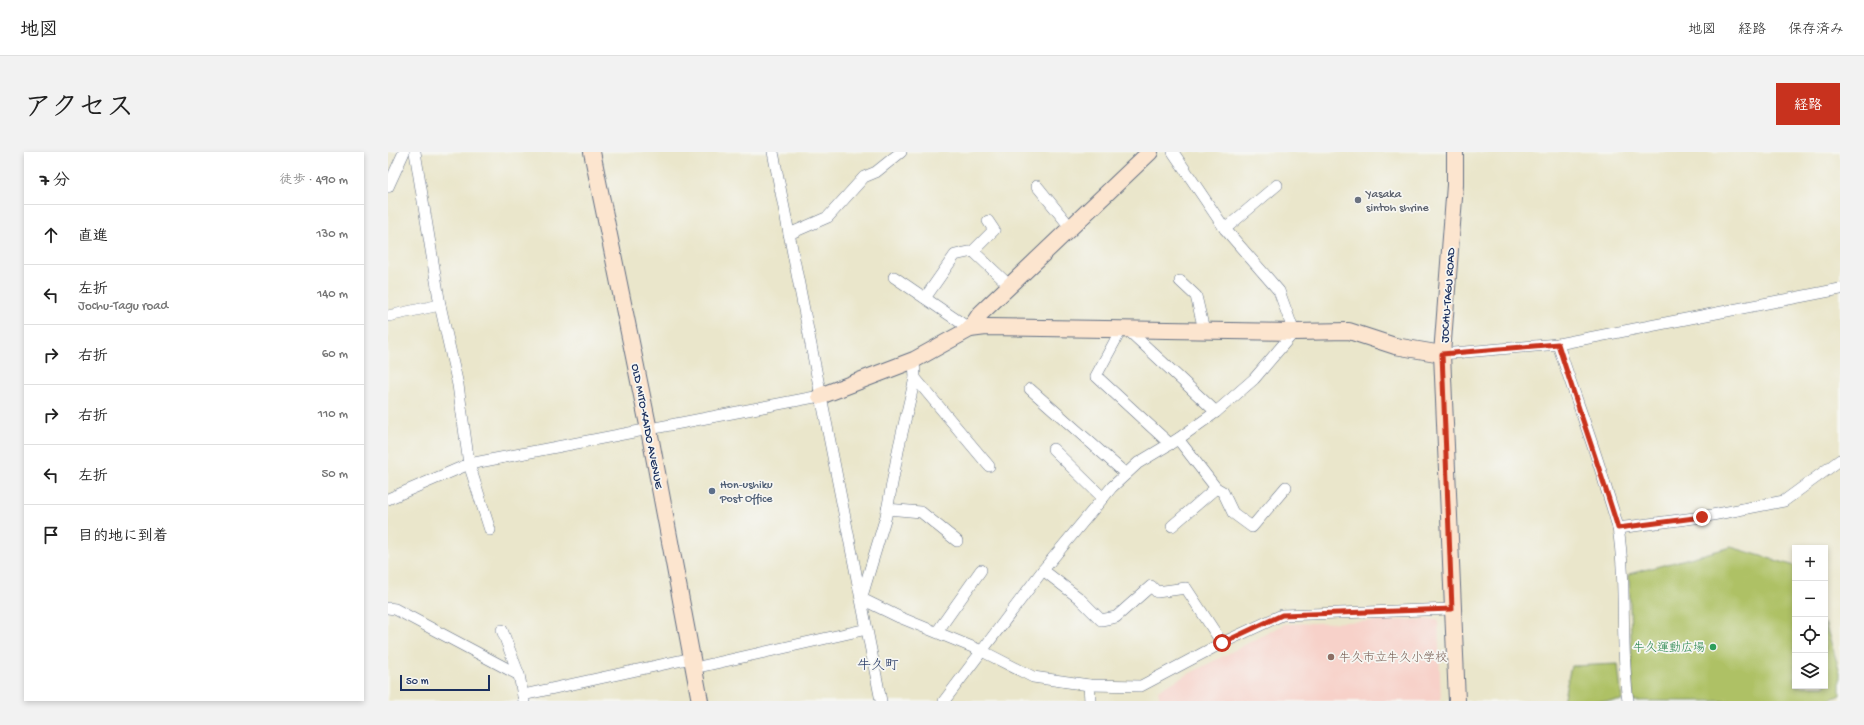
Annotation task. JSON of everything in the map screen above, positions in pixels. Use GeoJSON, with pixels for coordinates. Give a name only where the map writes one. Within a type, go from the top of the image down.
{"type":"FeatureCollection","features":[{"type":"Feature","properties":{"kind":"street"},"geometry":{"type":"LineString","coordinates":[[388,187],[404,152]]}},
{"type":"Feature","properties":{"kind":"street"},"geometry":{"type":"LineString","coordinates":[[415,152],[440,305],[458,385],[469,464],[490,530]]}},
{"type":"Feature","properties":{"kind":"street","name":"OLD MITO-KAIDO AVENUE"},"geometry":{"type":"LineString","coordinates":[[592,152],[649,430],[700,701]]}},
{"type":"Feature","properties":{"kind":"street"},"geometry":{"type":"LineString","coordinates":[[773,152],[881,701]]}},
{"type":"Feature","properties":{"kind":"street"},"geometry":{"type":"LineString","coordinates":[[789,234],[828,217],[864,177],[876,172],[901,152]]}},
{"type":"Feature","properties":{"kind":"street"},"geometry":{"type":"LineString","coordinates":[[970,329],[980,314],[1150,152]]}},
{"type":"Feature","properties":{"kind":"street"},"geometry":{"type":"LineString","coordinates":[[1173,152],[1225,229],[1278,291],[1294,332]]}},
{"type":"Feature","properties":{"kind":"street","name":"JOCHU-TAGU ROAD"},"geometry":{"type":"LineString","coordinates":[[1455,152],[1455,185],[1442,354],[1457,701]]}},
{"type":"Feature","properties":{"kind":"street"},"geometry":{"type":"LineString","coordinates":[[1225,229],[1277,185]]}},
{"type":"Feature","properties":{"kind":"street"},"geometry":{"type":"LineString","coordinates":[[1037,186],[1071,228]]}},
{"type":"Feature","properties":{"kind":"street"},"geometry":{"type":"LineString","coordinates":[[925,298],[955,255],[973,251],[994,230],[988,221]]}},
{"type":"Feature","properties":{"kind":"street"},"geometry":{"type":"LineString","coordinates":[[973,251],[1010,286]]}},
{"type":"Feature","properties":{"kind":"street"},"geometry":{"type":"LineString","coordinates":[[894,277],[970,329]]}},
{"type":"Feature","properties":{"kind":"street"},"geometry":{"type":"LineString","coordinates":[[1180,281],[1196,296],[1204,330]]}},
{"type":"Feature","properties":{"kind":"street"},"geometry":{"type":"LineString","coordinates":[[388,499],[469,464],[820,396],[914,360],[970,329],[986,327],[1124,328],[1294,332],[1348,331],[1396,346],[1442,354],[1558,344],[1840,288]]}},
{"type":"Feature","properties":{"kind":"street"},"geometry":{"type":"LineString","coordinates":[[388,316],[440,305]]}},
{"type":"Feature","properties":{"kind":"street"},"geometry":{"type":"LineString","coordinates":[[1124,328],[1216,412]]}},
{"type":"Feature","properties":{"kind":"street"},"geometry":{"type":"LineString","coordinates":[[1124,328],[1096,376],[1174,442],[1216,488],[1223,492],[1233,513],[1252,527],[1286,487]]}},
{"type":"Feature","properties":{"kind":"street"},"geometry":{"type":"LineString","coordinates":[[944,701],[1043,570],[1103,498],[1138,463],[1174,442],[1216,412],[1254,379],[1294,332]]}},
{"type":"Feature","properties":{"kind":"street"},"geometry":{"type":"LineString","coordinates":[[1558,344],[1573,394],[1600,468],[1618,528],[1624,673],[1628,701]]}},
{"type":"Feature","properties":{"kind":"street"},"geometry":{"type":"LineString","coordinates":[[862,599],[887,509],[899,446],[915,378],[914,360]]}},
{"type":"Feature","properties":{"kind":"street"},"geometry":{"type":"LineString","coordinates":[[915,378],[989,466]]}},
{"type":"Feature","properties":{"kind":"street"},"geometry":{"type":"LineString","coordinates":[[1030,390],[1126,474]]}},
{"type":"Feature","properties":{"kind":"street"},"geometry":{"type":"LineString","coordinates":[[1053,449],[1103,498]]}},
{"type":"Feature","properties":{"kind":"street"},"geometry":{"type":"LineString","coordinates":[[1618,528],[1702,517],[1784,500],[1840,460]]}},
{"type":"Feature","properties":{"kind":"street"},"geometry":{"type":"LineString","coordinates":[[1172,526],[1216,488]]}},
{"type":"Feature","properties":{"kind":"street"},"geometry":{"type":"LineString","coordinates":[[887,509],[921,512],[957,541]]}},
{"type":"Feature","properties":{"kind":"street"},"geometry":{"type":"LineString","coordinates":[[937,632],[981,570]]}},
{"type":"Feature","properties":{"kind":"street"},"geometry":{"type":"LineString","coordinates":[[1043,570],[1079,598],[1101,620],[1116,617],[1150,586],[1157,592],[1186,588],[1222,643]]}},
{"type":"Feature","properties":{"kind":"street"},"geometry":{"type":"LineString","coordinates":[[862,599],[899,617],[982,651],[1033,677],[1089,685],[1141,686],[1222,643],[1282,615],[1452,609]]}},
{"type":"Feature","properties":{"kind":"street"},"geometry":{"type":"LineString","coordinates":[[388,608],[395,609],[519,675]]}},
{"type":"Feature","properties":{"kind":"street"},"geometry":{"type":"LineString","coordinates":[[502,630],[519,675],[523,698],[867,629]]}},
{"type":"Feature","properties":{"kind":"street"},"geometry":{"type":"LineString","coordinates":[[1089,685],[1090,701]]}},
{"type":"Feature","properties":{"kind":"shaded area","name":"牛久市立牛久小学校"},"geometry":{"type":"Polygon","coordinates":[[[1438,619],[1441,701],[1160,701],[1158,690],[1285,624],[1438,619]]]}},
{"type":"Feature","properties":{"kind":"green space","name":"牛久運動広場"},"geometry":{"type":"Polygon","coordinates":[[[1731,547],[1792,565],[1792,689],[1828,689],[1828,633],[1840,672],[1840,695],[1827,701],[1633,701],[1629,574],[1731,547]]]}},
{"type":"Feature","properties":{"kind":"green space","name":"牛久運動広場"},"geometry":{"type":"Polygon","coordinates":[[[1618,664],[1622,701],[1563,701],[1571,666],[1618,664]]]}},
{"type":"Feature","properties":{"kind":"place","name":"Yasaka sintoh shrine"},"geometry":{"type":"Point","coordinates":[1358,200]}},
{"type":"Feature","properties":{"kind":"place","name":"Hon-ushiku Post Office"},"geometry":{"type":"Point","coordinates":[712,491]}},
{"type":"Feature","properties":{"kind":"place","name":"牛久運動広場"},"geometry":{"type":"Point","coordinates":[1713,647]}},
{"type":"Feature","properties":{"kind":"place","name":"牛久市立牛久小学校"},"geometry":{"type":"Point","coordinates":[1331,657]}},
{"type":"Feature","properties":{"kind":"district","name":"牛久町"},"geometry":{"type":"Point","coordinates":[878,664]}},
{"type":"Feature","properties":{"kind":"route"},"geometry":{"type":"LineString","coordinates":[[1222,643],[1282,615],[1452,609],[1442,354],[1558,344],[1573,394],[1600,468],[1618,528],[1702,517]]}}]}
